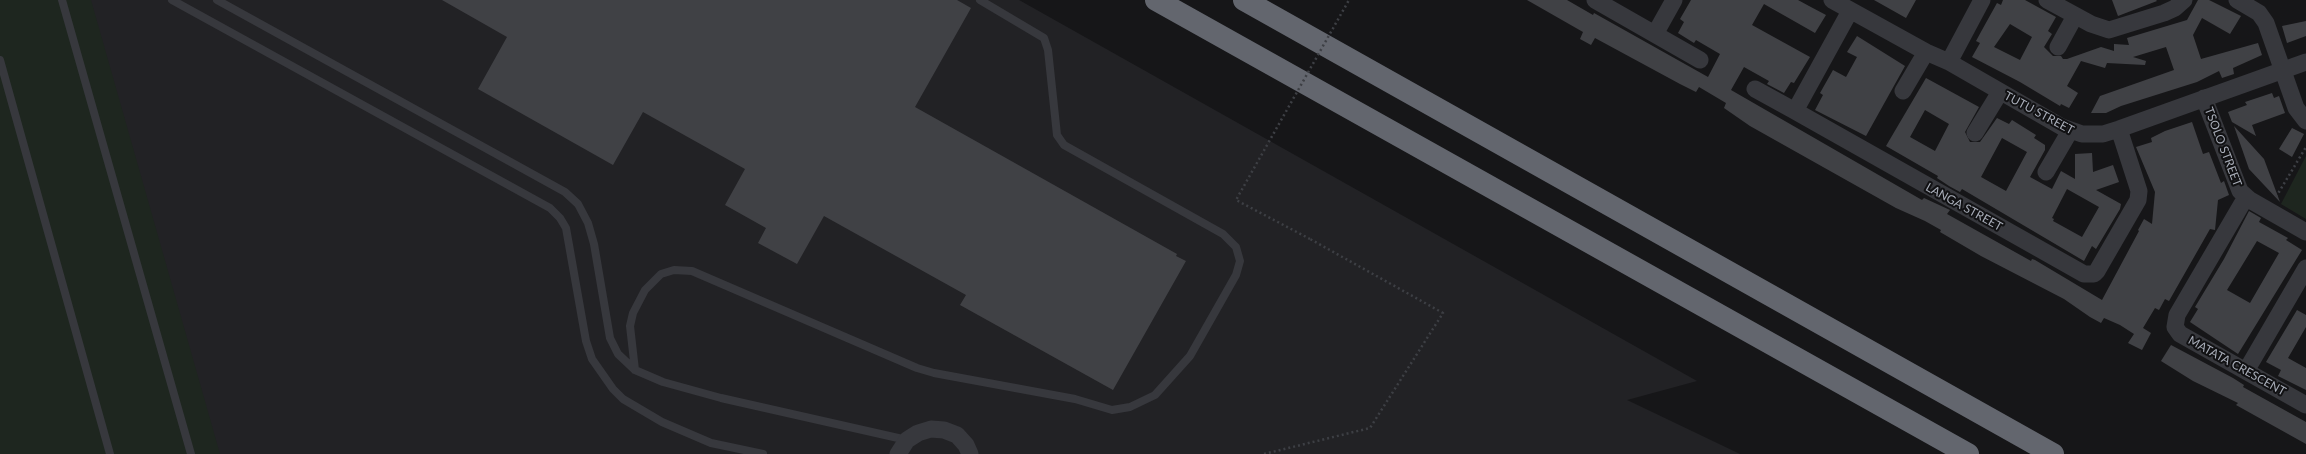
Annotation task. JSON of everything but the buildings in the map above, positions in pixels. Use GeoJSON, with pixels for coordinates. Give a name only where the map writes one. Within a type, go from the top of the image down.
{"type":"FeatureCollection","features":[{"type":"Feature","properties":{"kind":"highway"},"geometry":{"type":"LineString","coordinates":[[1156,0],[1968,454]]}},
{"type":"Feature","properties":{"kind":"highway"},"geometry":{"type":"LineString","coordinates":[[1244,0],[2053,454]]}},
{"type":"Feature","properties":{"kind":"street"},"geometry":{"type":"LineString","coordinates":[[1595,0],[1700,60]]}},
{"type":"Feature","properties":{"kind":"street"},"geometry":{"type":"LineString","coordinates":[[1655,34],[1674,0]]}},
{"type":"Feature","properties":{"kind":"street","name":"TUTU STREET"},"geometry":{"type":"LineString","coordinates":[[1832,0],[1926,52],[1949,62],[2070,131],[2090,135],[2119,129],[2306,62]]}},
{"type":"Feature","properties":{"kind":"street"},"geometry":{"type":"LineString","coordinates":[[1949,62],[1982,0]]}},
{"type":"Feature","properties":{"kind":"street"},"geometry":{"type":"LineString","coordinates":[[2047,0],[2075,16],[2101,28],[2117,29],[2164,13],[2175,8],[2184,0]]}},
{"type":"Feature","properties":{"kind":"street"},"geometry":{"type":"LineString","coordinates":[[2237,0],[2264,18],[2284,70],[2296,108],[2306,121]]}},
{"type":"Feature","properties":{"kind":"street"},"geometry":{"type":"LineString","coordinates":[[1755,89],[1795,111],[1850,11]]}},
{"type":"Feature","properties":{"kind":"street"},"geometry":{"type":"LineString","coordinates":[[2058,47],[2075,16]]}},
{"type":"Feature","properties":{"kind":"street"},"geometry":{"type":"LineString","coordinates":[[1903,91],[1926,52]]}},
{"type":"Feature","properties":{"kind":"street"},"geometry":{"type":"LineString","coordinates":[[1976,133],[2000,92]]}},
{"type":"Feature","properties":{"kind":"street","name":"TSOLO STREET"},"geometry":{"type":"LineString","coordinates":[[2204,98],[2236,184],[2246,197],[2306,232]]}},
{"type":"Feature","properties":{"kind":"street","name":"LANGA STREET"},"geometry":{"type":"LineString","coordinates":[[1795,111],[2077,270],[2089,275],[2097,271],[2138,200],[2139,192],[2119,129]]}},
{"type":"Feature","properties":{"kind":"street"},"geometry":{"type":"LineString","coordinates":[[2046,172],[2070,131]]}},
{"type":"Feature","properties":{"kind":"street","name":"MATATA CRESCENT"},"geometry":{"type":"LineString","coordinates":[[2246,197],[2177,315],[2175,323],[2180,334],[2306,405]]}},
{"type":"Feature","properties":{"kind":"street"},"geometry":{"type":"LineString","coordinates":[[2246,371],[2306,268]]}},
{"type":"Feature","properties":{"kind":"street"},"geometry":{"type":"LineString","coordinates":[[903,447],[918,432],[931,429],[944,430],[956,436],[966,445],[970,454]]}},
{"type":"Feature","properties":{"kind":"lane"},"geometry":{"type":"LineString","coordinates":[[62,0],[191,454]]}},
{"type":"Feature","properties":{"kind":"lane"},"geometry":{"type":"LineString","coordinates":[[172,0],[550,208],[560,218],[566,228],[586,341],[592,359],[613,389],[623,399],[662,422],[704,440],[763,454]]}},
{"type":"Feature","properties":{"kind":"lane"},"geometry":{"type":"LineString","coordinates":[[217,0],[565,192],[578,204],[588,223],[594,244],[610,338],[618,354],[635,370],[664,382],[903,447]]}},
{"type":"Feature","properties":{"kind":"lane"},"geometry":{"type":"LineString","coordinates":[[635,370],[630,326],[633,313],[645,290],[661,274],[674,270],[692,271],[917,368],[934,373],[1075,399],[1112,410],[1130,406],[1155,395],[1190,356],[1236,275],[1240,261],[1236,247],[1223,234],[1064,145],[1057,135],[1048,50],[1044,38],[980,0]]}},
{"type":"Feature","properties":{"kind":"lane"},"geometry":{"type":"LineString","coordinates":[[0,60],[110,454]]}},
{"type":"Feature","properties":{"kind":"path"},"geometry":{"type":"LineString","coordinates":[[1264,454],[1370,428],[1443,313],[1310,239],[1236,200],[1349,0]]}},
{"type":"Feature","properties":{"kind":"path"},"geometry":{"type":"LineString","coordinates":[[2269,210],[2306,147]]}},
{"type":"Feature","properties":{"kind":"shaded area"},"geometry":{"type":"Polygon","coordinates":[[[0,0],[1019,0],[1697,381],[1627,400],[1740,454],[0,454],[0,0]]]}},
{"type":"Feature","properties":{"kind":"shaded area"},"geometry":{"type":"Polygon","coordinates":[[[0,0],[91,0],[220,454],[0,454],[0,0]]]}},
{"type":"Feature","properties":{"kind":"shaded area"},"geometry":{"type":"Polygon","coordinates":[[[2306,156],[2306,219],[2281,204],[2306,156]]]}}]}
